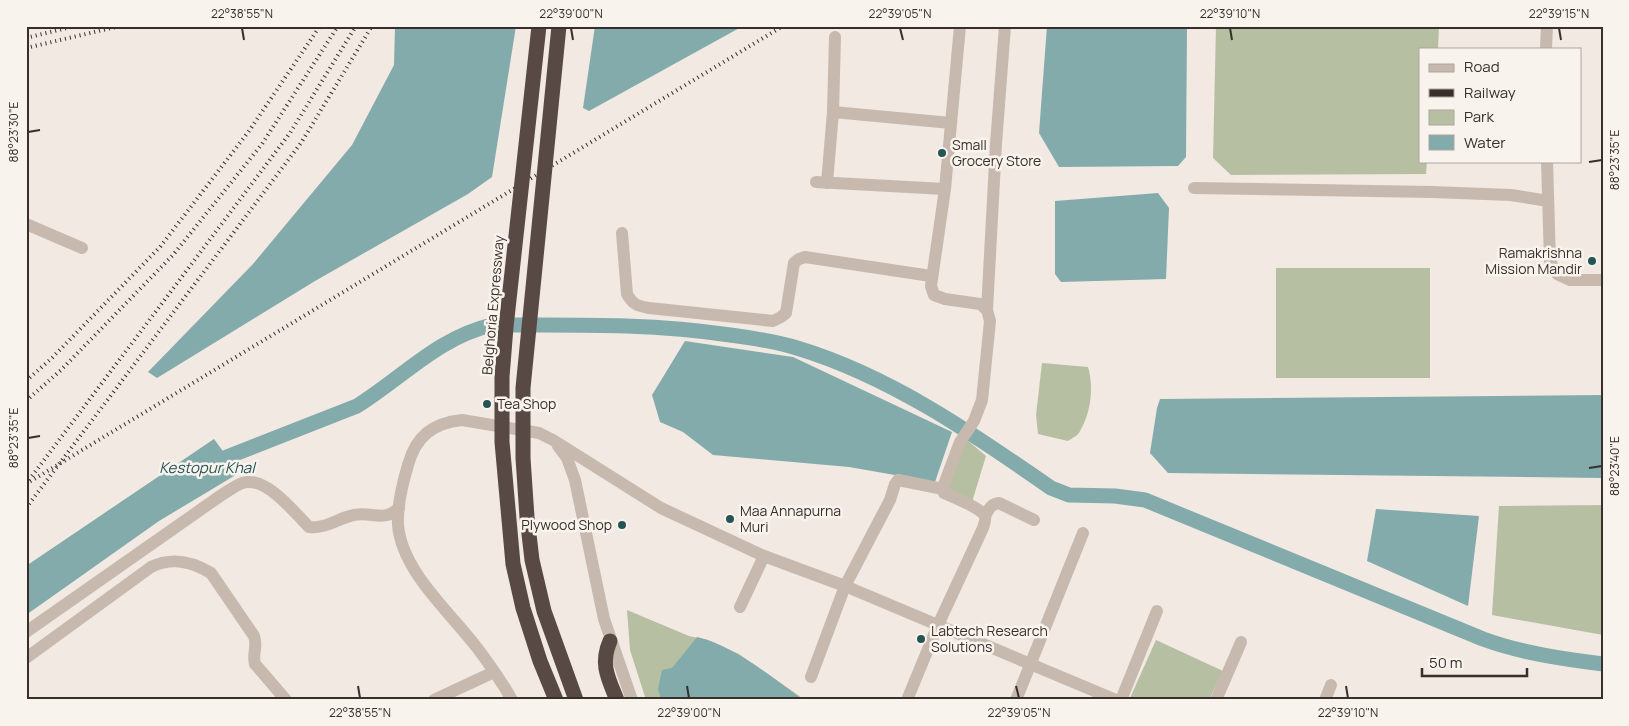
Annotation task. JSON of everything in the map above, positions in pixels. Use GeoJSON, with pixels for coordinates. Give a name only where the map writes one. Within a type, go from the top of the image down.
{"type":"FeatureCollection","features":[{"type":"Feature","properties":{"kind":"highway","name":"Belghoria Expressway"},"geometry":{"type":"LineString","coordinates":[[539,26],[506,327],[502,377],[502,442],[513,564],[523,608],[540,661],[556,700]]}},
{"type":"Feature","properties":{"kind":"highway"},"geometry":{"type":"LineString","coordinates":[[559,26],[523,388],[523,458],[532,560],[544,611],[576,700]]}},
{"type":"Feature","properties":{"kind":"highway"},"geometry":{"type":"LineString","coordinates":[[610,640],[604,660],[617,700]]}},
{"type":"Feature","properties":{"kind":"street"},"geometry":{"type":"LineString","coordinates":[[960,26],[945,189],[931,286],[939,297],[980,304],[987,310]]}},
{"type":"Feature","properties":{"kind":"street"},"geometry":{"type":"LineString","coordinates":[[984,516],[980,510],[944,493],[943,489],[944,480],[960,442],[974,421],[982,400],[990,320],[987,310],[1005,26]]}},
{"type":"Feature","properties":{"kind":"street"},"geometry":{"type":"LineString","coordinates":[[1546,48],[1547,26]]}},
{"type":"Feature","properties":{"kind":"street"},"geometry":{"type":"LineString","coordinates":[[835,37],[833,112],[822,182],[945,189]]}},
{"type":"Feature","properties":{"kind":"street"},"geometry":{"type":"LineString","coordinates":[[833,112],[951,123]]}},
{"type":"Feature","properties":{"kind":"street"},"geometry":{"type":"LineString","coordinates":[[1547,162],[1550,261],[1557,274],[1570,280],[1603,280]]}},
{"type":"Feature","properties":{"kind":"street"},"geometry":{"type":"LineString","coordinates":[[1194,188],[1511,194],[1548,200]]}},
{"type":"Feature","properties":{"kind":"street"},"geometry":{"type":"LineString","coordinates":[[26,224],[82,248]]}},
{"type":"Feature","properties":{"kind":"street"},"geometry":{"type":"LineString","coordinates":[[622,233],[627,294],[630,301],[636,306],[649,308],[773,321],[781,318],[786,313],[794,263],[805,257],[931,276]]}},
{"type":"Feature","properties":{"kind":"street"},"geometry":{"type":"LineString","coordinates":[[512,700],[478,649],[414,571],[405,554],[401,540],[398,526],[399,508],[402,484],[409,459],[427,431],[438,424],[462,420],[539,433],[661,508],[764,556],[845,586],[1114,699],[1157,611]]}},
{"type":"Feature","properties":{"kind":"street"},"geometry":{"type":"LineString","coordinates":[[553,440],[567,458],[575,480],[600,604],[610,640],[632,700]]}},
{"type":"Feature","properties":{"kind":"street"},"geometry":{"type":"LineString","coordinates":[[811,677],[845,586],[890,500],[895,484],[898,480],[943,489]]}},
{"type":"Feature","properties":{"kind":"street"},"geometry":{"type":"LineString","coordinates":[[26,632],[223,494],[246,482],[261,483],[309,527],[317,528],[328,525],[356,514],[384,516],[399,508]]}},
{"type":"Feature","properties":{"kind":"street"},"geometry":{"type":"LineString","coordinates":[[907,700],[938,625],[984,528],[984,516],[990,506],[999,503],[1034,520]]}},
{"type":"Feature","properties":{"kind":"street"},"geometry":{"type":"LineString","coordinates":[[1016,700],[1083,533]]}},
{"type":"Feature","properties":{"kind":"street"},"geometry":{"type":"LineString","coordinates":[[740,607],[764,556]]}},
{"type":"Feature","properties":{"kind":"street"},"geometry":{"type":"LineString","coordinates":[[26,658],[151,567],[161,562],[173,560],[186,562],[200,566],[211,573],[254,636],[256,642],[253,657],[254,664],[286,700]]}},
{"type":"Feature","properties":{"kind":"street"},"geometry":{"type":"LineString","coordinates":[[1216,700],[1240,642]]}},
{"type":"Feature","properties":{"kind":"street"},"geometry":{"type":"LineString","coordinates":[[434,700],[494,672]]}},
{"type":"Feature","properties":{"kind":"street"},"geometry":{"type":"LineString","coordinates":[[1325,700],[1331,685]]}},
{"type":"Feature","properties":{"kind":"green space"},"geometry":{"type":"Polygon","coordinates":[[[1216,26],[1439,26],[1438,48],[1419,48],[1419,162],[1427,162],[1426,174],[1231,175],[1213,158],[1216,26]]]}},
{"type":"Feature","properties":{"kind":"green space"},"geometry":{"type":"Polygon","coordinates":[[[1276,268],[1430,268],[1430,378],[1276,378],[1276,268]]]}},
{"type":"Feature","properties":{"kind":"green space"},"geometry":{"type":"Polygon","coordinates":[[[1042,363],[1088,367],[1091,391],[1087,416],[1079,433],[1068,441],[1038,434],[1036,415],[1042,363]]]}},
{"type":"Feature","properties":{"kind":"green space"},"geometry":{"type":"Polygon","coordinates":[[[966,439],[986,456],[972,502],[948,488],[966,439]]]}},
{"type":"Feature","properties":{"kind":"green space"},"geometry":{"type":"Polygon","coordinates":[[[1603,505],[1603,635],[1492,615],[1499,506],[1603,505]]]}},
{"type":"Feature","properties":{"kind":"green space"},"geometry":{"type":"Polygon","coordinates":[[[627,610],[689,636],[708,640],[739,654],[805,700],[646,700],[630,650],[627,610]]]}},
{"type":"Feature","properties":{"kind":"green space"},"geometry":{"type":"Polygon","coordinates":[[[1156,640],[1223,671],[1209,700],[1130,698],[1156,640]]]}},
{"type":"Feature","properties":{"kind":"water"},"geometry":{"type":"Polygon","coordinates":[[[395,26],[516,26],[492,177],[468,194],[315,281],[157,378],[148,372],[253,264],[352,145],[394,65],[395,26]]]}},
{"type":"Feature","properties":{"kind":"water"},"geometry":{"type":"Polygon","coordinates":[[[595,26],[743,26],[589,111],[583,108],[595,26]]]}},
{"type":"Feature","properties":{"kind":"water"},"geometry":{"type":"Polygon","coordinates":[[[1047,26],[1187,26],[1186,157],[1178,166],[1059,167],[1039,133],[1047,26]]]}},
{"type":"Feature","properties":{"kind":"water"},"geometry":{"type":"Polygon","coordinates":[[[1158,193],[1169,208],[1166,279],[1061,282],[1055,274],[1055,201],[1158,193]]]}},
{"type":"Feature","properties":{"kind":"water"},"geometry":{"type":"Polygon","coordinates":[[[685,341],[793,357],[952,432],[935,482],[849,467],[713,455],[683,432],[660,422],[652,395],[685,341]]]}},
{"type":"Feature","properties":{"kind":"water"},"geometry":{"type":"Polygon","coordinates":[[[1603,395],[1603,478],[1168,473],[1150,453],[1160,399],[1603,395]]]}},
{"type":"Feature","properties":{"kind":"water","name":"Kestopur Khal"},"geometry":{"type":"Polygon","coordinates":[[[214,439],[239,473],[159,521],[26,615],[26,566],[214,439]]]}},
{"type":"Feature","properties":{"kind":"water"},"geometry":{"type":"Polygon","coordinates":[[[1376,509],[1479,516],[1468,606],[1367,561],[1376,509]]]}},
{"type":"Feature","properties":{"kind":"water"},"geometry":{"type":"Polygon","coordinates":[[[697,637],[725,647],[766,673],[803,700],[661,700],[658,689],[662,670],[672,668],[697,637]]]}},
{"type":"Feature","properties":{"kind":"waterway"},"geometry":{"type":"LineString","coordinates":[[209,464],[357,406],[438,349],[455,339],[492,325],[582,325],[671,328],[747,337],[797,348],[865,374],[929,408],[1051,488],[1069,495],[1115,496],[1145,500],[1483,639],[1527,652],[1603,664]]}},
{"type":"Feature","properties":{"kind":"railway"},"geometry":{"type":"LineString","coordinates":[[26,28],[32,26]]}},
{"type":"Feature","properties":{"kind":"railway"},"geometry":{"type":"LineString","coordinates":[[26,38],[75,26]]}},
{"type":"Feature","properties":{"kind":"railway"},"geometry":{"type":"LineString","coordinates":[[26,48],[120,26]]}},
{"type":"Feature","properties":{"kind":"railway"},"geometry":{"type":"LineString","coordinates":[[26,381],[52,358],[160,247],[249,131],[320,26]]}},
{"type":"Feature","properties":{"kind":"railway"},"geometry":{"type":"LineString","coordinates":[[26,401],[61,370],[173,255],[262,144],[338,26]]}},
{"type":"Feature","properties":{"kind":"railway"},"geometry":{"type":"LineString","coordinates":[[29,480],[290,133],[356,26]]}},
{"type":"Feature","properties":{"kind":"railway"},"geometry":{"type":"LineString","coordinates":[[26,508],[301,143],[372,26]]}},
{"type":"Feature","properties":{"kind":"railway"},"geometry":{"type":"LineString","coordinates":[[26,484],[783,26]]}},
{"type":"Feature","properties":{"kind":"place","name":"Small Grocery Store"},"geometry":{"type":"Point","coordinates":[942,153]}},
{"type":"Feature","properties":{"kind":"place","name":"Ramakrishna Mission Mandir"},"geometry":{"type":"Point","coordinates":[1592,261]}},
{"type":"Feature","properties":{"kind":"place","name":"Tea Shop"},"geometry":{"type":"Point","coordinates":[487,404]}},
{"type":"Feature","properties":{"kind":"place","name":"Maa Annapurna Muri"},"geometry":{"type":"Point","coordinates":[730,519]}},
{"type":"Feature","properties":{"kind":"place","name":"Plywood Shop"},"geometry":{"type":"Point","coordinates":[622,525]}},
{"type":"Feature","properties":{"kind":"place","name":"Labtech Research Solutions"},"geometry":{"type":"Point","coordinates":[921,639]}}]}
